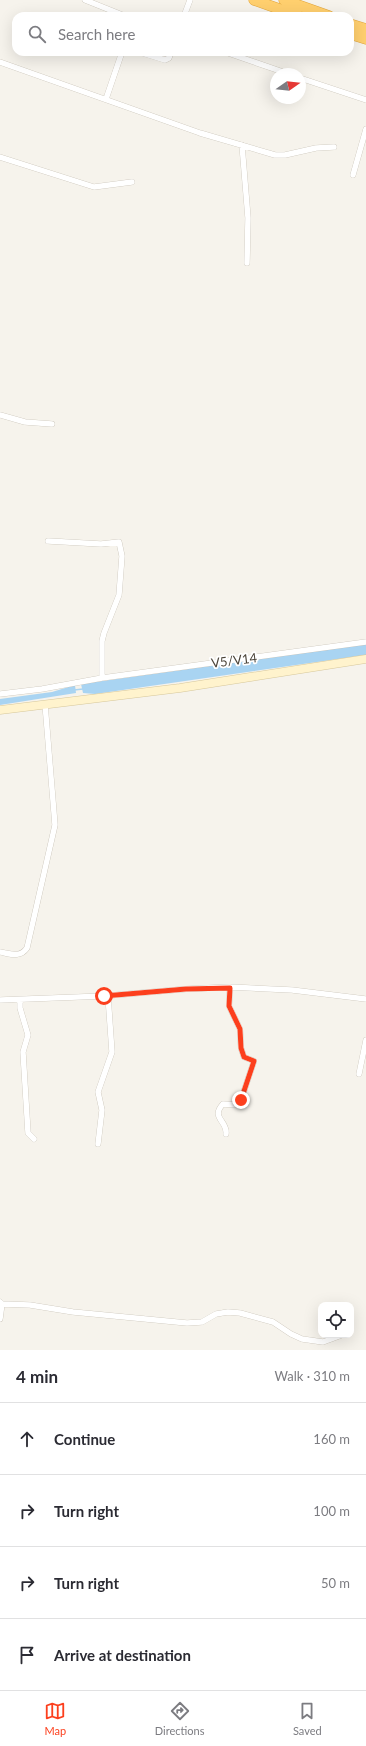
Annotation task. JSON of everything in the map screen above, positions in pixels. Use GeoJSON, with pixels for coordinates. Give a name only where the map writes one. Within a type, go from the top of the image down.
{"type":"FeatureCollection","features":[{"type":"Feature","properties":{"kind":"highway"},"geometry":{"type":"LineString","coordinates":[[254,0],[288,12]]}},
{"type":"Feature","properties":{"kind":"highway"},"geometry":{"type":"LineString","coordinates":[[284,0],[318,12]]}},
{"type":"Feature","properties":{"kind":"highway"},"geometry":{"type":"LineString","coordinates":[[354,25],[366,29]]}},
{"type":"Feature","properties":{"kind":"highway"},"geometry":{"type":"LineString","coordinates":[[354,36],[366,40]]}},
{"type":"Feature","properties":{"kind":"street"},"geometry":{"type":"LineString","coordinates":[[85,0],[115,12]]}},
{"type":"Feature","properties":{"kind":"street"},"geometry":{"type":"LineString","coordinates":[[186,12],[190,0]]}},
{"type":"Feature","properties":{"kind":"street"},"geometry":{"type":"LineString","coordinates":[[106,99],[121,56]]}},
{"type":"Feature","properties":{"kind":"street"},"geometry":{"type":"LineString","coordinates":[[152,56],[165,60],[170,56]]}},
{"type":"Feature","properties":{"kind":"street"},"geometry":{"type":"LineString","coordinates":[[237,56],[272,68]]}},
{"type":"Feature","properties":{"kind":"street"},"geometry":{"type":"LineString","coordinates":[[0,62],[200,133],[278,155],[316,148],[334,147]]}},
{"type":"Feature","properties":{"kind":"street"},"geometry":{"type":"LineString","coordinates":[[306,80],[366,100]]}},
{"type":"Feature","properties":{"kind":"street"},"geometry":{"type":"LineString","coordinates":[[353,175],[366,129]]}},
{"type":"Feature","properties":{"kind":"street"},"geometry":{"type":"LineString","coordinates":[[242,145],[248,218],[247,263]]}},
{"type":"Feature","properties":{"kind":"street"},"geometry":{"type":"LineString","coordinates":[[0,157],[94,187],[132,182]]}},
{"type":"Feature","properties":{"kind":"street"},"geometry":{"type":"LineString","coordinates":[[0,415],[25,422],[52,424]]}},
{"type":"Feature","properties":{"kind":"street"},"geometry":{"type":"LineString","coordinates":[[48,541],[101,544],[119,542],[122,556],[119,595],[102,642],[102,678]]}},
{"type":"Feature","properties":{"kind":"street","name":"V5/V14"},"geometry":{"type":"LineString","coordinates":[[0,694],[102,678],[366,642]]}},
{"type":"Feature","properties":{"kind":"street"},"geometry":{"type":"LineString","coordinates":[[0,710],[188,686],[366,659]]}},
{"type":"Feature","properties":{"kind":"street"},"geometry":{"type":"LineString","coordinates":[[0,952],[18,955],[23,953],[27,948],[52,843],[55,825],[55,812],[49,761],[45,704]]}},
{"type":"Feature","properties":{"kind":"street"},"geometry":{"type":"LineString","coordinates":[[226,1134],[225,1126],[218,1117],[221,1105],[236,1105],[241,1100],[254,1061],[244,1057],[241,1048],[240,1029],[229,1006],[230,988]]}},
{"type":"Feature","properties":{"kind":"street"},"geometry":{"type":"LineString","coordinates":[[0,1000],[108,996],[186,989],[230,988],[292,990],[366,999]]}},
{"type":"Feature","properties":{"kind":"street"},"geometry":{"type":"LineString","coordinates":[[98,1144],[102,1110],[98,1092],[112,1052],[108,996]]}},
{"type":"Feature","properties":{"kind":"street"},"geometry":{"type":"LineString","coordinates":[[20,1000],[20,1008],[28,1035],[22,1052],[28,1133],[34,1139]]}},
{"type":"Feature","properties":{"kind":"street"},"geometry":{"type":"LineString","coordinates":[[359,1074],[366,1040]]}},
{"type":"Feature","properties":{"kind":"street"},"geometry":{"type":"LineString","coordinates":[[0,1319],[1,1303],[30,1305],[73,1312],[188,1323],[202,1322],[216,1314],[228,1312],[240,1313],[273,1322],[291,1334],[302,1339],[323,1342],[334,1338]]}},
{"type":"Feature","properties":{"kind":"water"},"geometry":{"type":"Polygon","coordinates":[[[366,644],[366,655],[95,694],[83,693],[81,684],[366,644]]]}},
{"type":"Feature","properties":{"kind":"water"},"geometry":{"type":"Polygon","coordinates":[[[75,685],[76,693],[0,705],[0,699],[52,692],[75,685]]]}},
{"type":"Feature","properties":{"kind":"waterway"},"geometry":{"type":"LineString","coordinates":[[74,690],[83,689]]}},
{"type":"Feature","properties":{"kind":"route"},"geometry":{"type":"LineString","coordinates":[[104,996],[186,989],[230,988],[229,1006],[231,1013],[237,1021],[240,1029],[241,1048],[244,1057],[254,1061],[241,1100]]}}]}
